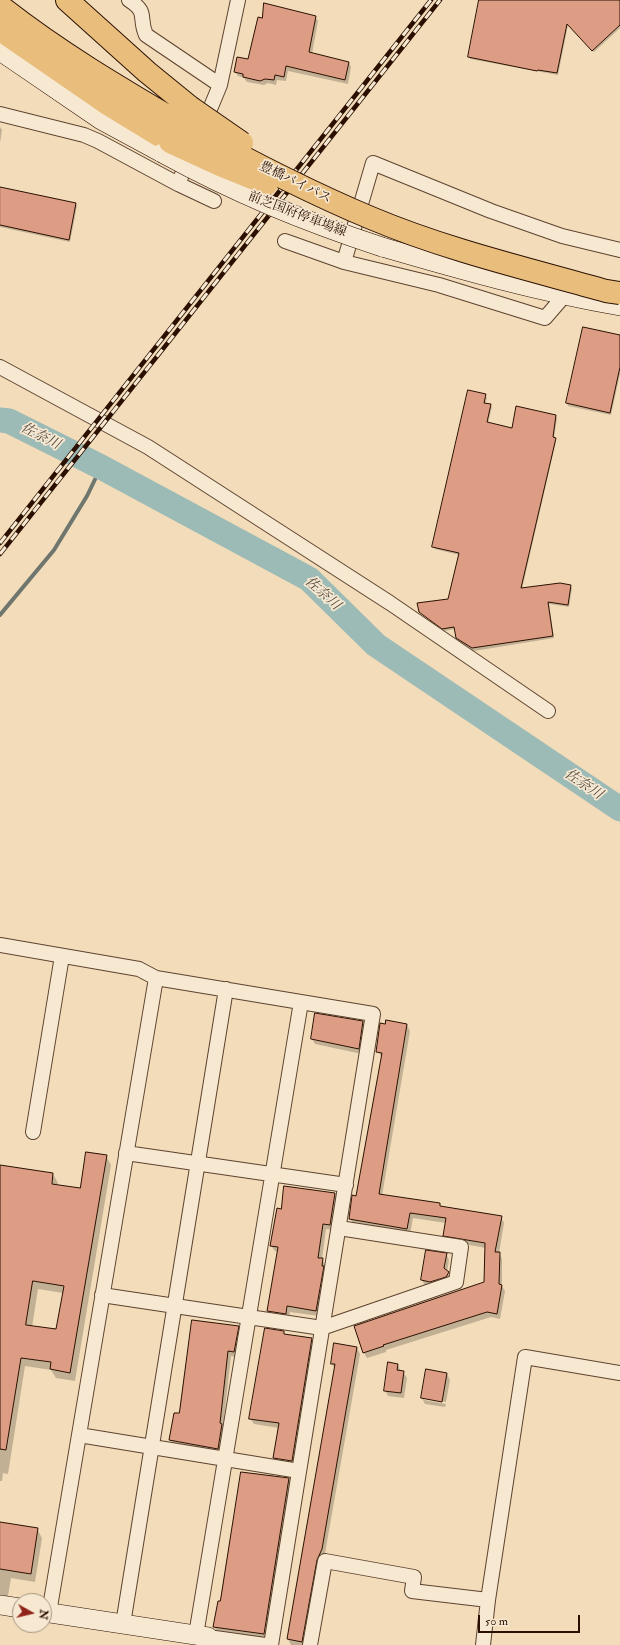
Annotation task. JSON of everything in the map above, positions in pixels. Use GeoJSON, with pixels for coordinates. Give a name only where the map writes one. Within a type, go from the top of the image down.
{"type":"FeatureCollection","features":[{"type":"Feature","properties":{"kind":"highway","name":"豊橋バイパス"},"geometry":{"type":"LineString","coordinates":[[14,0],[178,129],[270,162],[382,213],[438,233],[492,249],[620,281]]}},
{"type":"Feature","properties":{"kind":"highway"},"geometry":{"type":"LineString","coordinates":[[67,0],[147,72],[178,129]]}},
{"type":"Feature","properties":{"kind":"highway","name":"豊橋バイパス"},"geometry":{"type":"LineString","coordinates":[[0,6],[39,37],[178,129],[304,189],[372,219],[485,257],[606,291],[620,293]]}},
{"type":"Feature","properties":{"kind":"highway"},"geometry":{"type":"LineString","coordinates":[[0,30],[106,103],[178,129]]}},
{"type":"Feature","properties":{"kind":"main road","name":"前芝国府停車場線"},"geometry":{"type":"LineString","coordinates":[[1,53],[101,120],[178,129],[215,182],[272,208],[382,247],[444,265],[564,296],[620,306]]}},
{"type":"Feature","properties":{"kind":"main road"},"geometry":{"type":"LineString","coordinates":[[0,1605],[12,1607]]}},
{"type":"Feature","properties":{"kind":"main road"},"geometry":{"type":"LineString","coordinates":[[52,1613],[204,1639]]}},
{"type":"Feature","properties":{"kind":"street"},"geometry":{"type":"LineString","coordinates":[[130,0],[138,6],[142,12],[146,35],[220,85]]}},
{"type":"Feature","properties":{"kind":"street"},"geometry":{"type":"LineString","coordinates":[[178,184],[220,85],[238,0]]}},
{"type":"Feature","properties":{"kind":"street"},"geometry":{"type":"LineString","coordinates":[[0,114],[84,135],[214,201]]}},
{"type":"Feature","properties":{"kind":"street"},"geometry":{"type":"LineString","coordinates":[[344,262],[374,163],[505,216],[562,236],[620,250]]}},
{"type":"Feature","properties":{"kind":"street"},"geometry":{"type":"LineString","coordinates":[[285,240],[344,262],[439,285],[545,318],[564,296]]}},
{"type":"Feature","properties":{"kind":"street"},"geometry":{"type":"LineString","coordinates":[[0,367],[148,447],[390,603],[548,711]]}},
{"type":"Feature","properties":{"kind":"street"},"geometry":{"type":"LineString","coordinates":[[0,945],[139,969],[156,978],[374,1014],[270,1645]]}},
{"type":"Feature","properties":{"kind":"street"},"geometry":{"type":"LineString","coordinates":[[33,1132],[62,956]]}},
{"type":"Feature","properties":{"kind":"street"},"geometry":{"type":"LineString","coordinates":[[50,1593],[79,1435],[156,978]]}},
{"type":"Feature","properties":{"kind":"street"},"geometry":{"type":"LineString","coordinates":[[123,1624],[226,989]]}},
{"type":"Feature","properties":{"kind":"street"},"geometry":{"type":"LineString","coordinates":[[265,1645],[204,1639],[225,1459],[301,1002]]}},
{"type":"Feature","properties":{"kind":"street"},"geometry":{"type":"LineString","coordinates":[[126,1153],[346,1185]]}},
{"type":"Feature","properties":{"kind":"street"},"geometry":{"type":"LineString","coordinates":[[102,1295],[322,1328],[456,1282],[461,1247],[339,1228]]}},
{"type":"Feature","properties":{"kind":"street"},"geometry":{"type":"LineString","coordinates":[[483,1645],[488,1600],[525,1357],[620,1373]]}},
{"type":"Feature","properties":{"kind":"street"},"geometry":{"type":"LineString","coordinates":[[79,1435],[299,1472]]}},
{"type":"Feature","properties":{"kind":"street"},"geometry":{"type":"LineString","coordinates":[[310,1645],[325,1561],[414,1577],[412,1591],[488,1600]]}},
{"type":"Feature","properties":{"kind":"building"},"geometry":{"type":"Polygon","coordinates":[[[479,0],[620,0],[620,25],[592,51],[567,24],[557,73],[537,71],[468,57],[479,0]]]}},
{"type":"Feature","properties":{"kind":"building"},"geometry":{"type":"Polygon","coordinates":[[[264,3],[316,16],[309,52],[349,62],[345,80],[286,66],[284,77],[275,75],[274,80],[265,79],[260,81],[243,77],[243,74],[234,72],[237,57],[248,59],[258,17],[262,18],[264,3]]]}},
{"type":"Feature","properties":{"kind":"building"},"geometry":{"type":"Polygon","coordinates":[[[0,187],[76,203],[69,240],[0,225],[0,187]]]}},
{"type":"Feature","properties":{"kind":"building"},"geometry":{"type":"Polygon","coordinates":[[[583,327],[620,335],[620,367],[610,413],[566,403],[583,327]]]}},
{"type":"Feature","properties":{"kind":"building"},"geometry":{"type":"Polygon","coordinates":[[[468,390],[486,394],[484,403],[491,404],[487,422],[512,428],[516,406],[556,415],[553,437],[556,438],[521,588],[560,583],[571,585],[568,605],[548,602],[553,636],[472,648],[456,638],[454,627],[442,629],[419,612],[417,603],[448,599],[459,553],[432,547],[468,390]]]}},
{"type":"Feature","properties":{"kind":"building"},"geometry":{"type":"Polygon","coordinates":[[[315,1013],[363,1021],[359,1049],[311,1039],[315,1013]]]}},
{"type":"Feature","properties":{"kind":"building"},"geometry":{"type":"Polygon","coordinates":[[[386,1020],[407,1024],[379,1194],[440,1203],[440,1206],[502,1216],[495,1252],[500,1252],[499,1284],[502,1285],[497,1314],[487,1312],[383,1345],[384,1346],[363,1353],[354,1326],[484,1282],[485,1243],[443,1236],[446,1218],[410,1213],[407,1229],[349,1219],[352,1195],[356,1196],[382,1053],[376,1052],[380,1023],[385,1024],[386,1020]]]}},
{"type":"Feature","properties":{"kind":"building"},"geometry":{"type":"Polygon","coordinates":[[[86,1152],[107,1155],[70,1373],[50,1369],[51,1362],[21,1358],[6,1450],[0,1449],[0,1165],[53,1173],[52,1184],[80,1188],[86,1152]],[[33,1281],[26,1325],[56,1329],[64,1286],[33,1281]]]}},
{"type":"Feature","properties":{"kind":"building"},"geometry":{"type":"Polygon","coordinates":[[[284,1186],[335,1193],[330,1225],[323,1224],[318,1258],[323,1258],[322,1266],[324,1266],[316,1311],[287,1306],[286,1314],[267,1311],[278,1247],[270,1246],[277,1208],[281,1209],[284,1186]]]}},
{"type":"Feature","properties":{"kind":"building"},"geometry":{"type":"Polygon","coordinates":[[[426,1250],[447,1253],[444,1268],[449,1272],[446,1277],[430,1282],[421,1280],[426,1250]]]}},
{"type":"Feature","properties":{"kind":"building"},"geometry":{"type":"Polygon","coordinates":[[[192,1320],[239,1326],[234,1352],[228,1351],[220,1423],[222,1424],[218,1449],[169,1440],[174,1413],[179,1413],[192,1320]]]}},
{"type":"Feature","properties":{"kind":"building"},"geometry":{"type":"Polygon","coordinates":[[[265,1328],[284,1331],[284,1334],[312,1338],[292,1461],[273,1458],[279,1423],[249,1419],[265,1328]]]}},
{"type":"Feature","properties":{"kind":"building"},"geometry":{"type":"Polygon","coordinates":[[[334,1343],[357,1347],[322,1549],[317,1560],[302,1642],[287,1639],[335,1364],[331,1364],[334,1343]]]}},
{"type":"Feature","properties":{"kind":"building"},"geometry":{"type":"Polygon","coordinates":[[[388,1362],[398,1364],[397,1370],[404,1371],[401,1393],[384,1391],[388,1362]]]}},
{"type":"Feature","properties":{"kind":"building"},"geometry":{"type":"Polygon","coordinates":[[[426,1369],[447,1373],[442,1402],[421,1398],[426,1369]]]}},
{"type":"Feature","properties":{"kind":"building"},"geometry":{"type":"Polygon","coordinates":[[[241,1472],[289,1478],[264,1634],[213,1627],[218,1601],[220,1601],[241,1472]]]}},
{"type":"Feature","properties":{"kind":"building"},"geometry":{"type":"Polygon","coordinates":[[[0,1522],[38,1528],[31,1574],[0,1569],[0,1522]]]}},
{"type":"Feature","properties":{"kind":"waterway","name":"佐奈川"},"geometry":{"type":"LineString","coordinates":[[0,420],[9,421],[101,467],[309,579],[376,645],[620,809]]}},
{"type":"Feature","properties":{"kind":"waterway"},"geometry":{"type":"LineString","coordinates":[[0,615],[54,550],[87,496],[101,467]]}},
{"type":"Feature","properties":{"kind":"railway"},"geometry":{"type":"LineString","coordinates":[[0,543],[431,0]]}},
{"type":"Feature","properties":{"kind":"railway"},"geometry":{"type":"LineString","coordinates":[[0,554],[440,0]]}}]}
